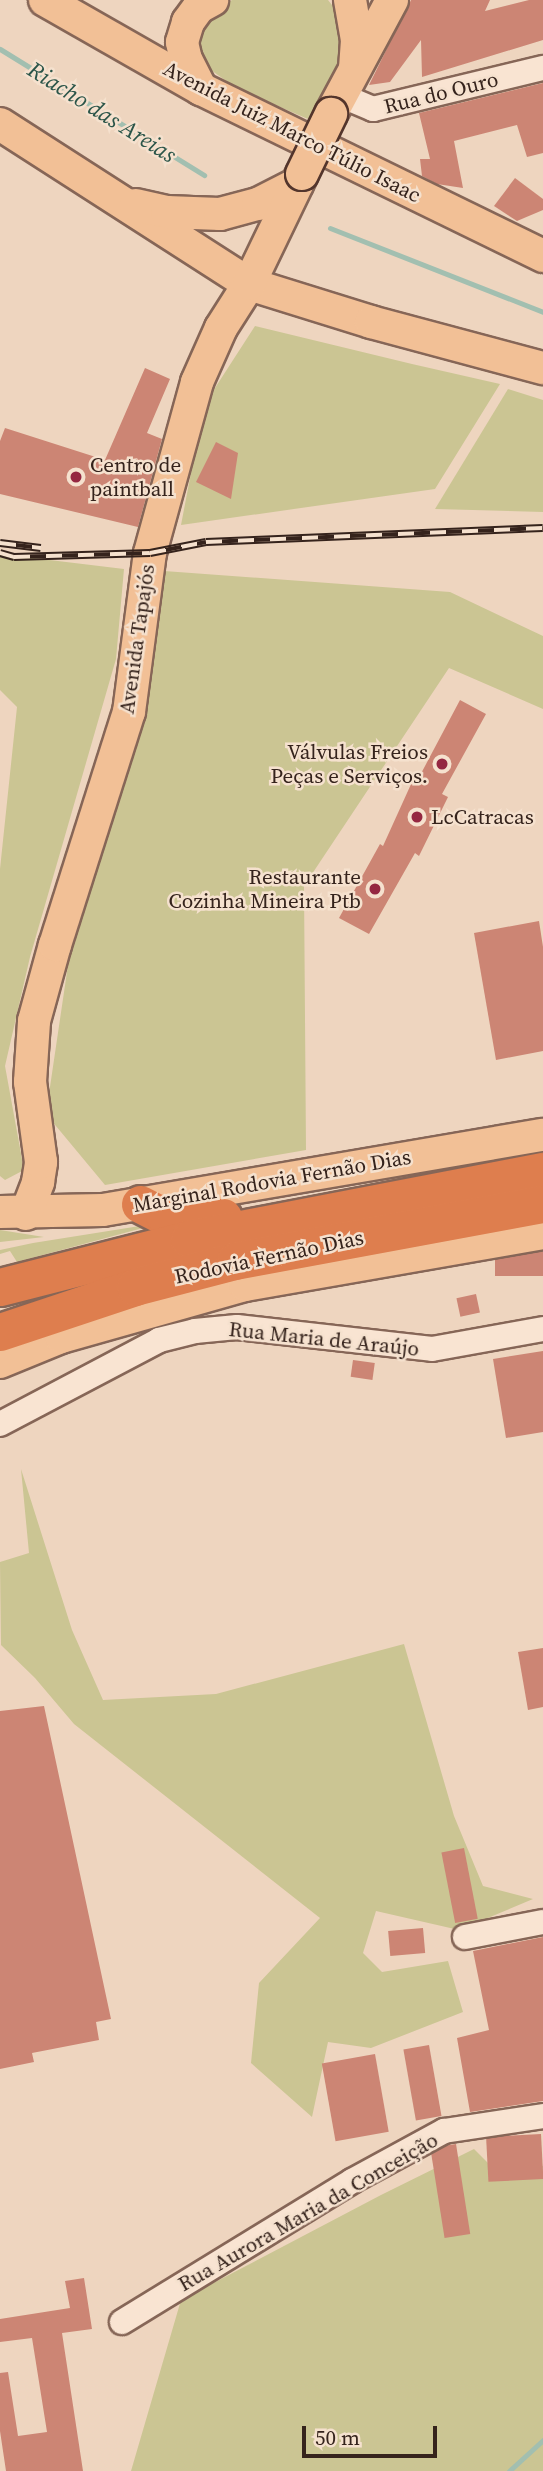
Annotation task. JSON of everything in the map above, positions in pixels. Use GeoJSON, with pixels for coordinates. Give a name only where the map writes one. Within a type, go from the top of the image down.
{"type":"FeatureCollection","features":[{"type":"Feature","properties":{"kind":"highway","name":"Rodovia Fernão Dias"},"geometry":{"type":"LineString","coordinates":[[0,1287],[189,1239],[543,1171]]}},
{"type":"Feature","properties":{"kind":"highway"},"geometry":{"type":"LineString","coordinates":[[140,1204],[164,1216],[290,1218]]}},
{"type":"Feature","properties":{"kind":"highway","name":"Rodovia Fernão Dias"},"geometry":{"type":"LineString","coordinates":[[0,1332],[135,1287],[235,1261],[543,1204]]}},
{"type":"Feature","properties":{"kind":"main road","name":"Avenida Juiz Marco Túlio Isaac"},"geometry":{"type":"LineString","coordinates":[[45,0],[201,89],[543,256]]}},
{"type":"Feature","properties":{"kind":"main road"},"geometry":{"type":"LineString","coordinates":[[201,89],[186,60],[182,42],[188,22],[200,7],[212,0]]}},
{"type":"Feature","properties":{"kind":"main road"},"geometry":{"type":"LineString","coordinates":[[342,94],[356,40],[350,0]]}},
{"type":"Feature","properties":{"kind":"main road"},"geometry":{"type":"LineString","coordinates":[[342,94],[392,0]]}},
{"type":"Feature","properties":{"kind":"main road","name":"Avenida Tapajós"},"geometry":{"type":"LineString","coordinates":[[13,1213],[38,1182],[41,1162],[30,1082],[34,1021],[129,712],[150,553],[197,382],[221,328],[249,284],[342,94]]}},
{"type":"Feature","properties":{"kind":"main road"},"geometry":{"type":"LineString","coordinates":[[0,124],[249,284],[371,322],[543,368]]}},
{"type":"Feature","properties":{"kind":"main road"},"geometry":{"type":"LineString","coordinates":[[118,200],[167,212],[220,214],[258,204],[300,179]]}},
{"type":"Feature","properties":{"kind":"main road","name":"Marginal Rodovia Fernão Dias"},"geometry":{"type":"LineString","coordinates":[[13,1213],[103,1210],[543,1135]]}},
{"type":"Feature","properties":{"kind":"main road"},"geometry":{"type":"LineString","coordinates":[[41,1162],[61,1188],[103,1210]]}},
{"type":"Feature","properties":{"kind":"main road"},"geometry":{"type":"LineString","coordinates":[[0,1362],[61,1337],[245,1285],[543,1233]]}},
{"type":"Feature","properties":{"kind":"street","name":"Rua do Ouro"},"geometry":{"type":"LineString","coordinates":[[342,94],[373,109],[543,68]]}},
{"type":"Feature","properties":{"kind":"street","name":"Rua Maria de Araújo"},"geometry":{"type":"LineString","coordinates":[[2,1421],[159,1340],[195,1331],[237,1327],[432,1349],[543,1329]]}},
{"type":"Feature","properties":{"kind":"street"},"geometry":{"type":"LineString","coordinates":[[465,1937],[543,1922]]}},
{"type":"Feature","properties":{"kind":"street","name":"Rua Aurora Maria da Conceição"},"geometry":{"type":"LineString","coordinates":[[122,2322],[352,2181],[444,2132],[543,2116]]}},
{"type":"Feature","properties":{"kind":"shaded area"},"geometry":{"type":"Polygon","coordinates":[[[232,0],[328,0],[339,14],[339,63],[308,119],[236,88],[197,60],[206,16],[232,0]]]}},
{"type":"Feature","properties":{"kind":"shaded area"},"geometry":{"type":"Polygon","coordinates":[[[255,326],[500,384],[435,489],[181,525],[204,405],[255,326]]]}},
{"type":"Feature","properties":{"kind":"shaded area"},"geometry":{"type":"Polygon","coordinates":[[[508,389],[543,400],[543,512],[435,509],[508,389]]]}},
{"type":"Feature","properties":{"kind":"shaded area"},"geometry":{"type":"Polygon","coordinates":[[[0,554],[124,569],[116,659],[30,957],[5,1066],[24,1170],[5,1180],[0,1176],[0,869],[17,707],[0,690],[0,554]]]}},
{"type":"Feature","properties":{"kind":"shaded area"},"geometry":{"type":"Polygon","coordinates":[[[164,571],[450,592],[543,636],[543,709],[449,668],[304,886],[306,1150],[105,1185],[46,1114],[72,938],[164,571]]]}},
{"type":"Feature","properties":{"kind":"shaded area"},"geometry":{"type":"Polygon","coordinates":[[[165,1222],[17,1262],[10,1251],[0,1254],[0,1250],[33,1243],[165,1222]]]}},
{"type":"Feature","properties":{"kind":"shaded area"},"geometry":{"type":"Polygon","coordinates":[[[0,1230],[44,1237],[0,1242],[0,1230]]]}},
{"type":"Feature","properties":{"kind":"shaded area"},"geometry":{"type":"Polygon","coordinates":[[[21,1469],[72,1630],[103,1700],[216,1694],[404,1644],[454,1816],[483,1886],[533,1899],[459,1930],[376,1911],[363,1953],[382,1972],[448,1961],[463,2012],[371,2048],[328,2042],[312,2117],[251,2063],[259,1983],[320,1918],[74,1724],[35,1678],[1,1645],[0,1562],[29,1553],[21,1469]]]}},
{"type":"Feature","properties":{"kind":"shaded area"},"geometry":{"type":"Polygon","coordinates":[[[474,2149],[497,2172],[543,2166],[543,2471],[131,2471],[181,2300],[474,2149]]]}},
{"type":"Feature","properties":{"kind":"building"},"geometry":{"type":"Polygon","coordinates":[[[411,0],[490,0],[485,11],[529,0],[543,0],[543,40],[422,77],[421,40],[390,82],[369,85],[411,0]]]}},
{"type":"Feature","properties":{"kind":"building"},"geometry":{"type":"Polygon","coordinates":[[[543,83],[543,153],[527,157],[517,125],[454,141],[463,188],[437,184],[422,176],[420,159],[430,159],[419,113],[543,83]]]}},
{"type":"Feature","properties":{"kind":"building"},"geometry":{"type":"Polygon","coordinates":[[[515,178],[543,199],[543,210],[517,221],[494,206],[515,178]]]}},
{"type":"Feature","properties":{"kind":"building","name":"Centro de paintball"},"geometry":{"type":"Polygon","coordinates":[[[145,368],[170,379],[147,433],[162,439],[138,527],[0,494],[0,441],[5,428],[105,460],[145,368]]]}},
{"type":"Feature","properties":{"kind":"building"},"geometry":{"type":"Polygon","coordinates":[[[216,442],[238,453],[231,499],[196,482],[216,442]]]}},
{"type":"Feature","properties":{"kind":"building"},"geometry":{"type":"Polygon","coordinates":[[[460,700],[486,714],[442,794],[448,797],[419,856],[415,853],[369,934],[339,918],[380,844],[383,846],[412,782],[416,783],[460,700]]]}},
{"type":"Feature","properties":{"kind":"building"},"geometry":{"type":"Polygon","coordinates":[[[539,921],[543,947],[543,1051],[496,1060],[474,933],[539,921]]]}},
{"type":"Feature","properties":{"kind":"building"},"geometry":{"type":"Polygon","coordinates":[[[495,1252],[543,1252],[543,1276],[495,1276],[495,1252]]]}},
{"type":"Feature","properties":{"kind":"building"},"geometry":{"type":"Polygon","coordinates":[[[476,1294],[480,1313],[460,1317],[456,1298],[476,1294]]]}},
{"type":"Feature","properties":{"kind":"building"},"geometry":{"type":"Polygon","coordinates":[[[543,1351],[543,1432],[506,1438],[493,1359],[543,1351]]]}},
{"type":"Feature","properties":{"kind":"building"},"geometry":{"type":"Polygon","coordinates":[[[353,1360],[375,1363],[372,1380],[351,1377],[353,1360]]]}},
{"type":"Feature","properties":{"kind":"building"},"geometry":{"type":"Polygon","coordinates":[[[543,1648],[543,1707],[528,1710],[518,1652],[543,1648]]]}},
{"type":"Feature","properties":{"kind":"building"},"geometry":{"type":"Polygon","coordinates":[[[44,1706],[111,2019],[96,2022],[99,2040],[32,2053],[34,2062],[0,2069],[0,1711],[44,1706]]]}},
{"type":"Feature","properties":{"kind":"building"},"geometry":{"type":"Polygon","coordinates":[[[464,1848],[478,1919],[455,1923],[441,1852],[464,1848]]]}},
{"type":"Feature","properties":{"kind":"building"},"geometry":{"type":"Polygon","coordinates":[[[423,1928],[425,1953],[390,1956],[388,1931],[423,1928]]]}},
{"type":"Feature","properties":{"kind":"building"},"geometry":{"type":"Polygon","coordinates":[[[543,1937],[543,2101],[470,2112],[457,2038],[489,2030],[473,1951],[543,1937]]]}},
{"type":"Feature","properties":{"kind":"building"},"geometry":{"type":"Polygon","coordinates":[[[429,2045],[442,2116],[416,2120],[403,2050],[429,2045]]]}},
{"type":"Feature","properties":{"kind":"building"},"geometry":{"type":"Polygon","coordinates":[[[375,2054],[389,2132],[336,2141],[322,2063],[375,2054]]]}},
{"type":"Feature","properties":{"kind":"building"},"geometry":{"type":"Polygon","coordinates":[[[541,2134],[543,2179],[488,2182],[486,2137],[541,2134]]]}},
{"type":"Feature","properties":{"kind":"building"},"geometry":{"type":"Polygon","coordinates":[[[456,2144],[470,2234],[445,2238],[430,2148],[456,2144]]]}},
{"type":"Feature","properties":{"kind":"building"},"geometry":{"type":"Polygon","coordinates":[[[84,2278],[92,2329],[62,2333],[83,2471],[6,2471],[0,2431],[0,2373],[8,2372],[18,2436],[47,2432],[32,2338],[0,2342],[0,2319],[70,2308],[65,2281],[84,2278]]]}},
{"type":"Feature","properties":{"kind":"waterway","name":"Riacho das Areias"},"geometry":{"type":"LineString","coordinates":[[0,49],[204,175]]}},
{"type":"Feature","properties":{"kind":"waterway","name":"Riacho das Areias"},"geometry":{"type":"LineString","coordinates":[[330,228],[543,312]]}},
{"type":"Feature","properties":{"kind":"waterway"},"geometry":{"type":"LineString","coordinates":[[509,2471],[543,2440]]}},
{"type":"Feature","properties":{"kind":"railway"},"geometry":{"type":"LineString","coordinates":[[0,553],[14,557],[150,553],[206,542],[543,528]]}},
{"type":"Feature","properties":{"kind":"railway"},"geometry":{"type":"LineString","coordinates":[[0,543],[41,548]]}},
{"type":"Feature","properties":{"kind":"place","name":"Centro de paintball"},"geometry":{"type":"Point","coordinates":[76,477]}},
{"type":"Feature","properties":{"kind":"place","name":"Válvulas Freios Peças e Serviços."},"geometry":{"type":"Point","coordinates":[442,764]}},
{"type":"Feature","properties":{"kind":"place","name":"LcCatracas"},"geometry":{"type":"Point","coordinates":[417,817]}},
{"type":"Feature","properties":{"kind":"place","name":"Restaurante Cozinha Mineira Ptb"},"geometry":{"type":"Point","coordinates":[375,889]}}]}
